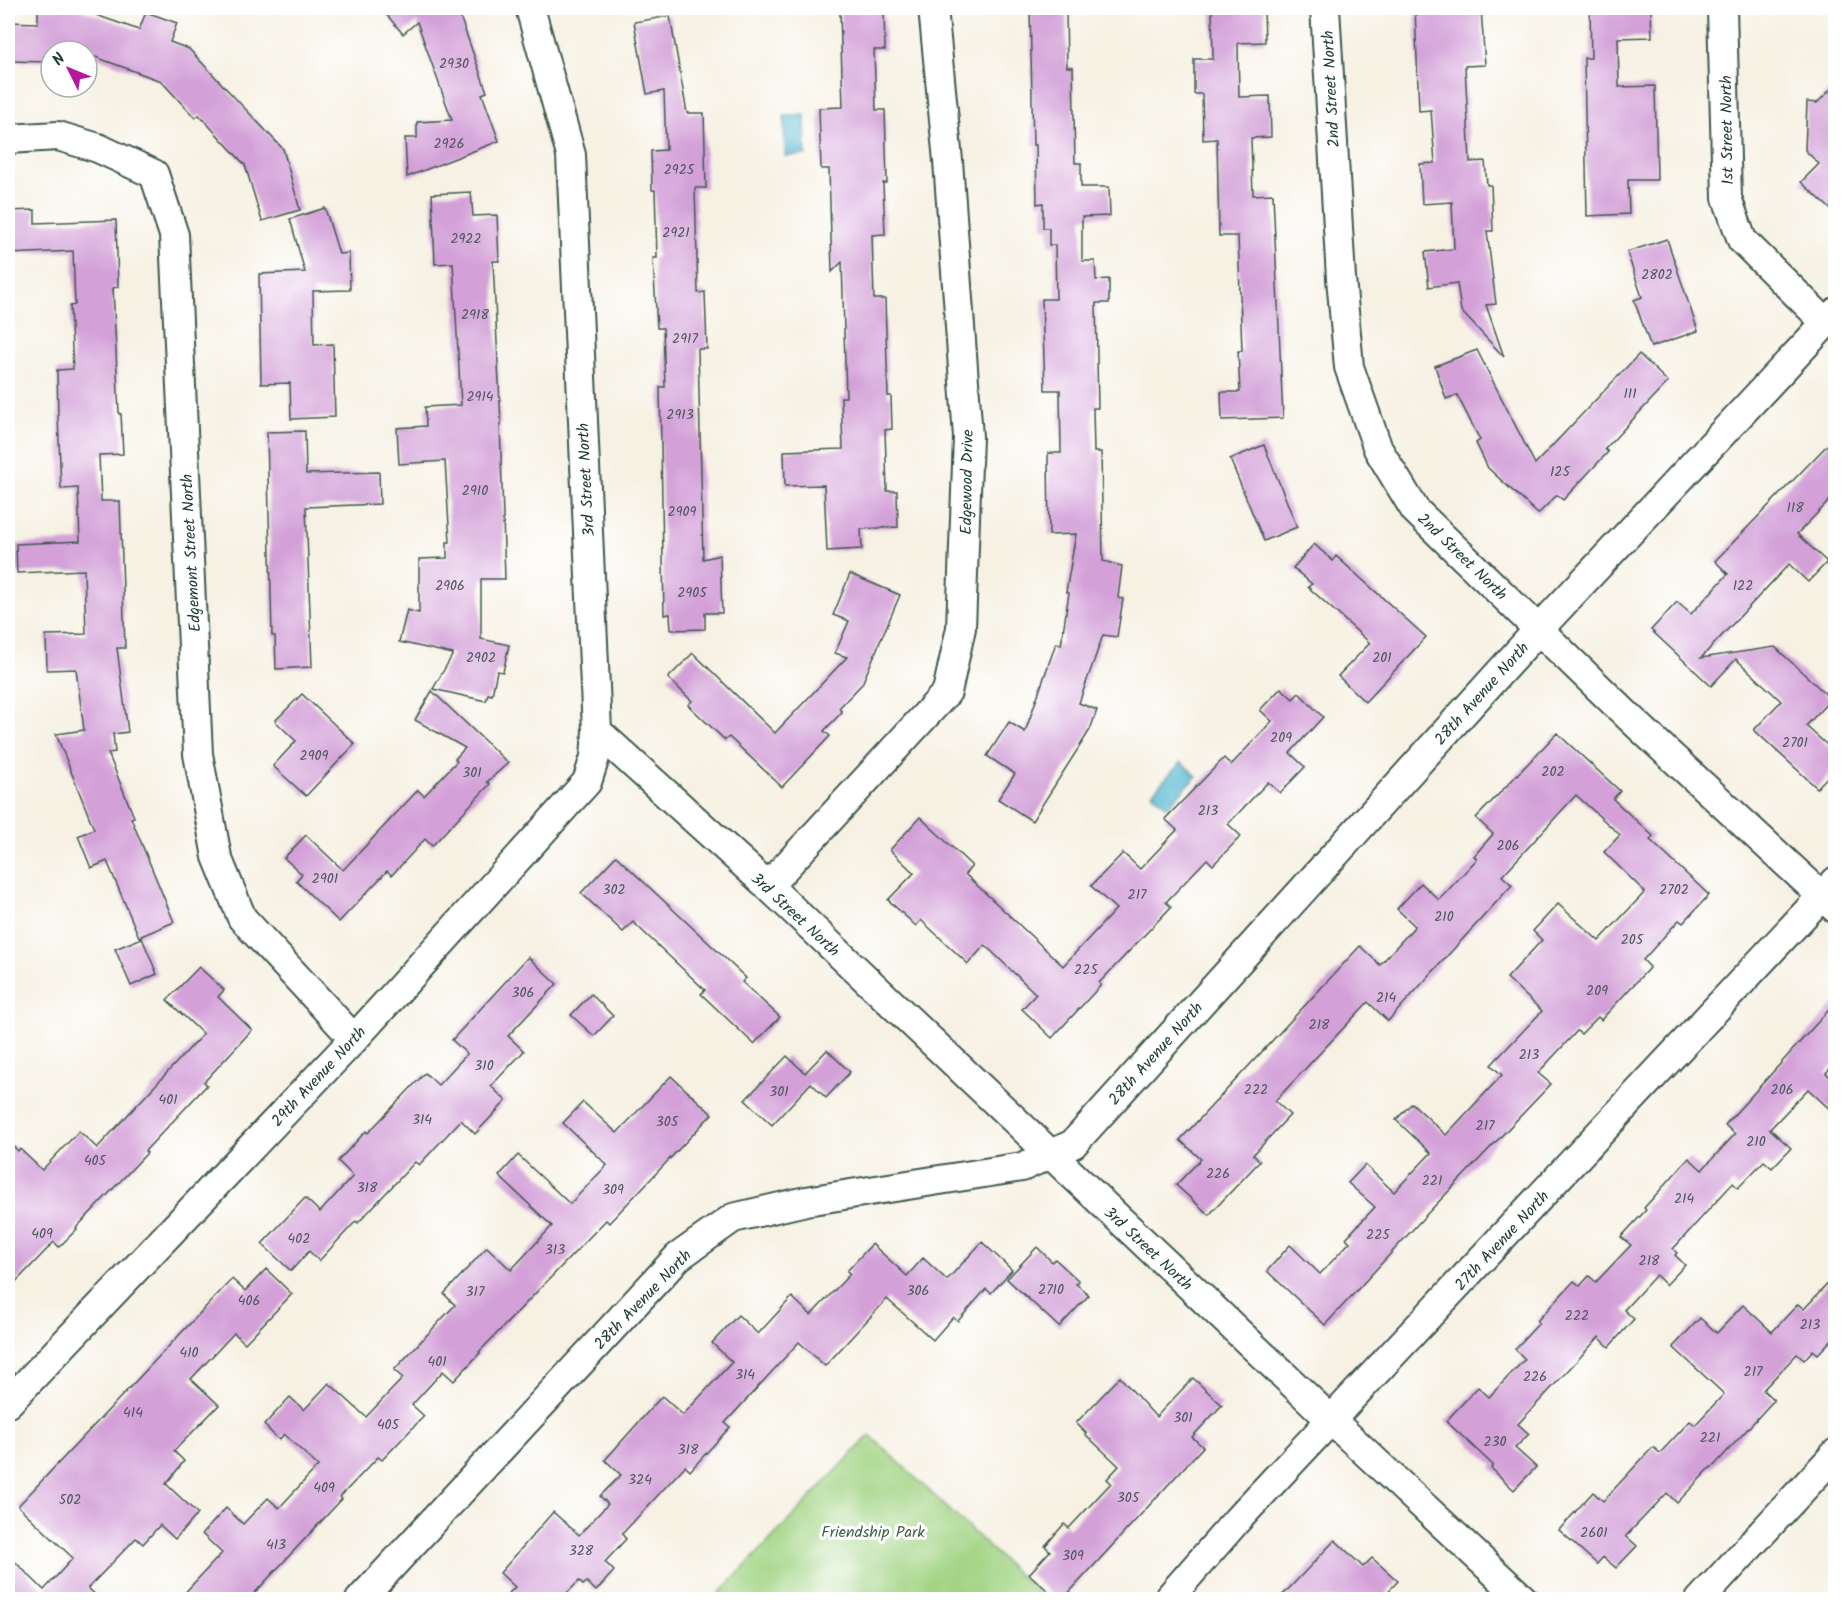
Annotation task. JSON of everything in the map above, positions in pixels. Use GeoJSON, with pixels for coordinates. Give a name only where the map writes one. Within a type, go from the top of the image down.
{"type":"FeatureCollection","features":[{"type":"Feature","properties":{"kind":"street","name":"3rd Street North"},"geometry":{"type":"LineString","coordinates":[[530,8],[571,154],[597,731],[768,886],[1050,1155],[1524,1599]]}},
{"type":"Feature","properties":{"kind":"street","name":"Edgewood Drive"},"geometry":{"type":"LineString","coordinates":[[768,886],[947,692],[961,628],[968,436],[948,161],[933,8]]}},
{"type":"Feature","properties":{"kind":"street","name":"2nd Street North"},"geometry":{"type":"LineString","coordinates":[[1325,8],[1341,278],[1349,367],[1378,449],[1415,510],[1631,718],[1831,895]]}},
{"type":"Feature","properties":{"kind":"street","name":"1st Street North"},"geometry":{"type":"LineString","coordinates":[[1722,8],[1727,198],[1742,240],[1831,318]]}},
{"type":"Feature","properties":{"kind":"street","name":"Edgemont Street North"},"geometry":{"type":"LineString","coordinates":[[8,139],[58,136],[98,148],[153,174],[174,236],[198,753],[217,857],[242,918],[354,1039]]}},
{"type":"Feature","properties":{"kind":"street","name":"28th Avenue North"},"geometry":{"type":"LineString","coordinates":[[360,1599],[678,1257],[733,1218],[806,1201],[1022,1167],[1073,1144],[1539,629],[1831,318]]}},
{"type":"Feature","properties":{"kind":"street","name":"29th Avenue North"},"geometry":{"type":"LineString","coordinates":[[8,1403],[354,1039],[587,782],[595,757],[597,731]]}},
{"type":"Feature","properties":{"kind":"street","name":"27th Avenue North"},"geometry":{"type":"LineString","coordinates":[[1167,1599],[1331,1420],[1831,895]]}},
{"type":"Feature","properties":{"kind":"street"},"geometry":{"type":"LineString","coordinates":[[1700,1599],[1836,1453]]}},
{"type":"Feature","properties":{"kind":"green space","name":"Friendship Park"},"geometry":{"type":"Polygon","coordinates":[[[870,1435],[1044,1599],[714,1599],[870,1435]]]}},
{"type":"Feature","properties":{"kind":"water"},"geometry":{"type":"Polygon","coordinates":[[[805,115],[806,155],[785,156],[784,116],[805,115]]]}},
{"type":"Feature","properties":{"kind":"water"},"geometry":{"type":"Polygon","coordinates":[[[1181,762],[1197,776],[1167,807],[1152,793],[1181,762]]]}},
{"type":"Feature","properties":{"kind":"building"},"geometry":{"type":"Polygon","coordinates":[[[38,8],[76,8],[139,30],[146,12],[177,23],[170,42],[189,49],[283,149],[300,210],[262,221],[245,165],[199,115],[195,118],[161,81],[99,58],[99,39],[39,39],[39,62],[8,61],[8,22],[38,23],[38,8]]]}},
{"type":"Feature","properties":{"kind":"building"},"geometry":{"type":"Polygon","coordinates":[[[381,8],[457,8],[487,92],[482,94],[499,141],[407,177],[405,138],[417,138],[417,122],[452,120],[417,22],[403,34],[381,8]]]}},
{"type":"Feature","properties":{"kind":"building"},"geometry":{"type":"Polygon","coordinates":[[[1030,8],[1066,8],[1067,67],[1073,67],[1075,163],[1081,163],[1081,187],[1109,187],[1110,216],[1082,217],[1082,261],[1095,261],[1096,280],[1109,279],[1109,303],[1096,303],[1098,408],[1093,408],[1094,452],[1101,452],[1103,561],[1122,566],[1118,598],[1123,599],[1117,637],[1103,635],[1079,703],[1097,710],[1090,730],[1032,821],[998,799],[1015,774],[987,756],[1009,722],[1025,732],[1056,643],[1061,645],[1069,593],[1066,592],[1076,534],[1049,535],[1048,453],[1061,453],[1060,390],[1045,390],[1042,299],[1056,299],[1055,245],[1049,245],[1049,228],[1043,228],[1043,203],[1037,204],[1036,145],[1033,145],[1030,8]]]}},
{"type":"Feature","properties":{"kind":"building"},"geometry":{"type":"Polygon","coordinates":[[[1212,8],[1264,8],[1265,42],[1238,43],[1239,97],[1270,96],[1271,137],[1251,138],[1253,195],[1273,194],[1283,418],[1222,420],[1221,392],[1240,392],[1238,351],[1242,351],[1238,236],[1219,236],[1217,139],[1203,140],[1202,94],[1194,94],[1194,59],[1213,59],[1212,8]]]}},
{"type":"Feature","properties":{"kind":"building"},"geometry":{"type":"Polygon","coordinates":[[[1415,8],[1481,8],[1485,65],[1465,66],[1470,162],[1485,161],[1487,185],[1491,185],[1493,231],[1487,231],[1496,304],[1486,305],[1504,357],[1461,311],[1457,283],[1429,287],[1425,252],[1454,249],[1452,202],[1422,204],[1420,164],[1435,163],[1431,110],[1419,111],[1415,8]]]}},
{"type":"Feature","properties":{"kind":"building"},"geometry":{"type":"Polygon","coordinates":[[[1590,8],[1651,8],[1652,37],[1618,38],[1619,87],[1655,86],[1657,180],[1628,180],[1629,214],[1587,216],[1584,58],[1591,58],[1590,8]]]}},
{"type":"Feature","properties":{"kind":"building"},"geometry":{"type":"Polygon","coordinates":[[[884,11],[885,50],[874,50],[876,110],[885,110],[887,183],[883,183],[885,234],[872,235],[874,299],[885,299],[888,396],[891,396],[892,429],[885,430],[887,491],[897,491],[898,527],[861,529],[862,549],[827,551],[824,485],[785,486],[784,451],[843,449],[841,397],[846,397],[842,262],[832,272],[829,169],[821,169],[819,108],[843,107],[840,12],[884,11]]]}},
{"type":"Feature","properties":{"kind":"building"},"geometry":{"type":"Polygon","coordinates":[[[670,16],[687,113],[704,113],[706,188],[695,188],[698,293],[705,292],[707,349],[698,349],[703,559],[720,555],[722,613],[705,613],[705,629],[671,630],[670,614],[664,615],[660,387],[665,387],[663,328],[657,328],[653,258],[657,258],[655,190],[652,190],[651,151],[666,150],[664,91],[647,94],[634,22],[670,16]]]}},
{"type":"Feature","properties":{"kind":"building"},"geometry":{"type":"Polygon","coordinates":[[[1836,84],[1836,214],[1801,182],[1819,164],[1805,150],[1807,102],[1817,103],[1836,84]]]}},
{"type":"Feature","properties":{"kind":"building"},"geometry":{"type":"Polygon","coordinates":[[[471,192],[473,216],[497,215],[499,261],[493,261],[501,424],[505,579],[481,579],[481,639],[509,645],[503,672],[497,671],[492,695],[488,694],[486,701],[433,689],[453,654],[399,642],[407,610],[419,613],[419,559],[447,558],[447,542],[450,542],[445,461],[399,464],[397,428],[426,426],[425,407],[461,405],[453,263],[435,264],[432,194],[471,192]]]}},
{"type":"Feature","properties":{"kind":"building"},"geometry":{"type":"Polygon","coordinates":[[[325,208],[339,254],[349,253],[350,290],[313,291],[314,345],[333,344],[335,417],[291,419],[290,383],[261,384],[259,274],[305,272],[290,219],[325,208]]]}},
{"type":"Feature","properties":{"kind":"building"},"geometry":{"type":"Polygon","coordinates":[[[35,210],[35,223],[116,220],[118,287],[113,288],[123,454],[99,455],[101,501],[120,501],[125,648],[117,648],[128,732],[113,734],[115,752],[108,753],[134,817],[131,818],[174,922],[139,937],[107,861],[91,868],[78,836],[94,829],[56,734],[84,730],[76,669],[47,670],[46,635],[86,634],[84,570],[17,573],[16,544],[80,541],[78,488],[61,489],[58,416],[57,370],[73,369],[70,306],[75,305],[73,251],[8,254],[8,211],[35,210]]]}},
{"type":"Feature","properties":{"kind":"building"},"geometry":{"type":"Polygon","coordinates":[[[1667,239],[1698,331],[1651,347],[1634,300],[1642,297],[1627,252],[1667,239]]]}},
{"type":"Feature","properties":{"kind":"building"},"geometry":{"type":"Polygon","coordinates":[[[1477,350],[1535,464],[1639,354],[1668,382],[1605,449],[1608,452],[1563,500],[1557,495],[1538,514],[1488,468],[1476,443],[1480,440],[1457,395],[1446,399],[1435,366],[1477,350]]]}},
{"type":"Feature","properties":{"kind":"building"},"geometry":{"type":"Polygon","coordinates":[[[305,431],[306,474],[379,472],[380,504],[306,507],[312,667],[276,669],[275,636],[272,636],[267,432],[305,431]]]}},
{"type":"Feature","properties":{"kind":"building"},"geometry":{"type":"Polygon","coordinates":[[[1836,436],[1836,494],[1797,534],[1827,562],[1808,582],[1789,564],[1701,658],[1775,647],[1831,699],[1806,726],[1836,753],[1836,768],[1817,788],[1754,730],[1781,701],[1736,659],[1711,686],[1651,630],[1677,602],[1691,614],[1728,574],[1715,561],[1836,436]]]}},
{"type":"Feature","properties":{"kind":"building"},"geometry":{"type":"Polygon","coordinates":[[[1264,445],[1297,527],[1264,541],[1230,459],[1264,445]]]}},
{"type":"Feature","properties":{"kind":"building"},"geometry":{"type":"Polygon","coordinates":[[[1314,544],[1333,561],[1336,556],[1426,637],[1365,702],[1338,676],[1370,643],[1308,587],[1312,584],[1293,568],[1314,544]]]}},
{"type":"Feature","properties":{"kind":"building"},"geometry":{"type":"Polygon","coordinates":[[[850,574],[900,595],[862,684],[839,708],[842,712],[824,731],[830,736],[782,787],[729,737],[725,740],[688,705],[692,701],[668,678],[693,653],[775,733],[847,657],[835,653],[849,621],[833,615],[850,574]]]}},
{"type":"Feature","properties":{"kind":"building"},"geometry":{"type":"Polygon","coordinates":[[[1281,688],[1293,699],[1299,693],[1323,717],[1290,753],[1305,767],[1280,793],[1268,782],[1228,824],[1241,836],[1213,865],[1207,859],[1166,902],[1171,907],[1099,983],[1101,985],[1052,1038],[1022,1009],[1036,994],[985,945],[968,964],[921,920],[916,926],[888,900],[914,873],[890,850],[920,817],[972,866],[965,874],[1063,966],[1116,909],[1091,886],[1123,853],[1140,869],[1177,830],[1165,819],[1224,758],[1231,765],[1272,721],[1260,710],[1281,688]]]}},
{"type":"Feature","properties":{"kind":"building"},"geometry":{"type":"Polygon","coordinates":[[[432,691],[508,763],[487,782],[490,784],[432,846],[425,839],[392,875],[387,871],[339,922],[296,881],[302,874],[284,858],[306,835],[343,870],[418,790],[424,796],[457,761],[455,759],[465,748],[415,720],[432,691]]]}},
{"type":"Feature","properties":{"kind":"building"},"geometry":{"type":"Polygon","coordinates":[[[302,694],[355,744],[306,796],[273,766],[296,741],[275,721],[302,694]]]}},
{"type":"Feature","properties":{"kind":"building"},"geometry":{"type":"Polygon","coordinates":[[[1557,733],[1620,791],[1613,799],[1653,836],[1650,840],[1709,895],[1683,923],[1679,920],[1643,960],[1650,967],[1601,1020],[1598,1017],[1581,1034],[1577,1031],[1538,1073],[1551,1084],[1325,1325],[1267,1271],[1290,1245],[1320,1274],[1350,1242],[1346,1238],[1375,1207],[1348,1183],[1365,1165],[1394,1192],[1431,1153],[1396,1120],[1412,1103],[1446,1135],[1502,1075],[1491,1065],[1542,1011],[1507,978],[1542,940],[1533,931],[1558,904],[1599,941],[1645,892],[1604,852],[1620,835],[1576,795],[1502,876],[1512,885],[1388,1021],[1368,1002],[1275,1101],[1290,1115],[1253,1155],[1260,1161],[1209,1215],[1176,1185],[1201,1159],[1180,1140],[1360,946],[1380,965],[1415,926],[1397,909],[1421,883],[1439,900],[1477,859],[1474,856],[1493,834],[1476,818],[1557,733]]]}},
{"type":"Feature","properties":{"kind":"building"},"geometry":{"type":"Polygon","coordinates":[[[616,856],[746,978],[742,982],[780,1017],[754,1044],[701,994],[705,990],[633,922],[623,932],[581,893],[616,856]]]}},
{"type":"Feature","properties":{"kind":"building"},"geometry":{"type":"Polygon","coordinates":[[[142,938],[157,974],[131,986],[115,949],[142,938]]]}},
{"type":"Feature","properties":{"kind":"building"},"geometry":{"type":"Polygon","coordinates":[[[528,957],[557,984],[508,1036],[524,1051],[491,1086],[506,1101],[475,1134],[461,1120],[419,1165],[415,1162],[319,1261],[309,1251],[291,1271],[262,1244],[305,1198],[320,1212],[353,1176],[338,1161],[425,1073],[438,1085],[467,1054],[452,1040],[528,957]]]}},
{"type":"Feature","properties":{"kind":"building"},"geometry":{"type":"Polygon","coordinates":[[[199,967],[224,990],[218,997],[252,1030],[204,1082],[207,1085],[77,1229],[59,1247],[54,1242],[8,1290],[8,1141],[42,1170],[79,1131],[97,1148],[203,1034],[167,1000],[199,967]]]}},
{"type":"Feature","properties":{"kind":"building"},"geometry":{"type":"Polygon","coordinates":[[[591,994],[613,1016],[594,1036],[571,1015],[591,994]]]}},
{"type":"Feature","properties":{"kind":"building"},"geometry":{"type":"Polygon","coordinates":[[[1836,1002],[1836,1062],[1826,1073],[1836,1082],[1836,1115],[1808,1089],[1770,1129],[1791,1148],[1772,1168],[1764,1161],[1738,1188],[1733,1183],[1673,1249],[1677,1253],[1675,1255],[1685,1265],[1666,1285],[1656,1275],[1624,1310],[1634,1319],[1609,1347],[1599,1337],[1518,1424],[1529,1434],[1515,1448],[1536,1467],[1514,1490],[1491,1468],[1493,1465],[1446,1421],[1478,1387],[1489,1397],[1525,1359],[1515,1349],[1574,1281],[1580,1286],[1589,1276],[1596,1282],[1631,1245],[1621,1237],[1689,1158],[1702,1170],[1735,1134],[1725,1125],[1836,1002]]]}},
{"type":"Feature","properties":{"kind":"building"},"geometry":{"type":"Polygon","coordinates":[[[827,1050],[850,1072],[826,1098],[811,1083],[772,1125],[745,1100],[787,1056],[805,1073],[827,1050]]]}},
{"type":"Feature","properties":{"kind":"building"},"geometry":{"type":"Polygon","coordinates":[[[671,1076],[712,1114],[609,1223],[606,1220],[454,1381],[443,1371],[412,1405],[424,1416],[382,1460],[378,1457],[249,1599],[179,1599],[222,1553],[202,1534],[226,1508],[243,1524],[268,1498],[279,1508],[318,1466],[284,1434],[279,1440],[264,1425],[290,1397],[304,1410],[329,1383],[366,1417],[403,1378],[394,1370],[455,1305],[444,1294],[487,1247],[511,1270],[552,1226],[499,1176],[518,1155],[570,1204],[607,1165],[563,1123],[583,1102],[617,1133],[671,1076]]]}},
{"type":"Feature","properties":{"kind":"building"},"geometry":{"type":"Polygon","coordinates":[[[982,1242],[1012,1270],[991,1293],[986,1289],[958,1321],[953,1317],[933,1340],[887,1299],[825,1366],[799,1342],[725,1423],[730,1427],[690,1471],[685,1466],[622,1534],[626,1539],[605,1562],[614,1571],[596,1591],[587,1582],[583,1585],[579,1581],[561,1599],[503,1599],[515,1587],[500,1573],[553,1512],[579,1535],[608,1504],[600,1496],[621,1475],[605,1460],[662,1396],[683,1415],[732,1362],[712,1343],[738,1315],[758,1334],[792,1297],[811,1315],[850,1274],[847,1271],[872,1244],[907,1276],[923,1258],[947,1280],[982,1242]]]}},
{"type":"Feature","properties":{"kind":"building"},"geometry":{"type":"Polygon","coordinates":[[[1037,1247],[1052,1262],[1055,1259],[1079,1281],[1076,1284],[1089,1295],[1059,1327],[1007,1279],[1037,1247]]]}},
{"type":"Feature","properties":{"kind":"building"},"geometry":{"type":"Polygon","coordinates":[[[266,1269],[292,1294],[245,1343],[234,1333],[191,1379],[219,1405],[174,1451],[184,1461],[166,1484],[198,1514],[175,1539],[160,1525],[143,1544],[136,1538],[88,1588],[100,1599],[14,1599],[8,1593],[8,1555],[44,1590],[73,1558],[18,1506],[232,1279],[245,1291],[266,1269]]]}},
{"type":"Feature","properties":{"kind":"building"},"geometry":{"type":"Polygon","coordinates":[[[1836,1275],[1836,1335],[1818,1354],[1813,1350],[1804,1360],[1797,1354],[1763,1390],[1774,1400],[1677,1503],[1667,1493],[1626,1536],[1637,1546],[1616,1568],[1603,1557],[1597,1564],[1559,1530],[1593,1492],[1603,1501],[1653,1447],[1660,1453],[1690,1421],[1695,1425],[1724,1394],[1673,1347],[1700,1318],[1717,1333],[1743,1305],[1772,1332],[1798,1304],[1804,1309],[1836,1275]]]}},
{"type":"Feature","properties":{"kind":"building"},"geometry":{"type":"Polygon","coordinates":[[[1120,1377],[1156,1417],[1193,1378],[1222,1405],[1192,1437],[1203,1447],[1063,1599],[1057,1599],[1029,1574],[1050,1551],[1045,1546],[1064,1524],[1069,1528],[1111,1483],[1107,1479],[1119,1466],[1076,1423],[1120,1377]]]}},
{"type":"Feature","properties":{"kind":"building"},"geometry":{"type":"Polygon","coordinates":[[[1335,1540],[1363,1567],[1372,1558],[1398,1581],[1381,1599],[1279,1599],[1335,1540]]]}}]}
